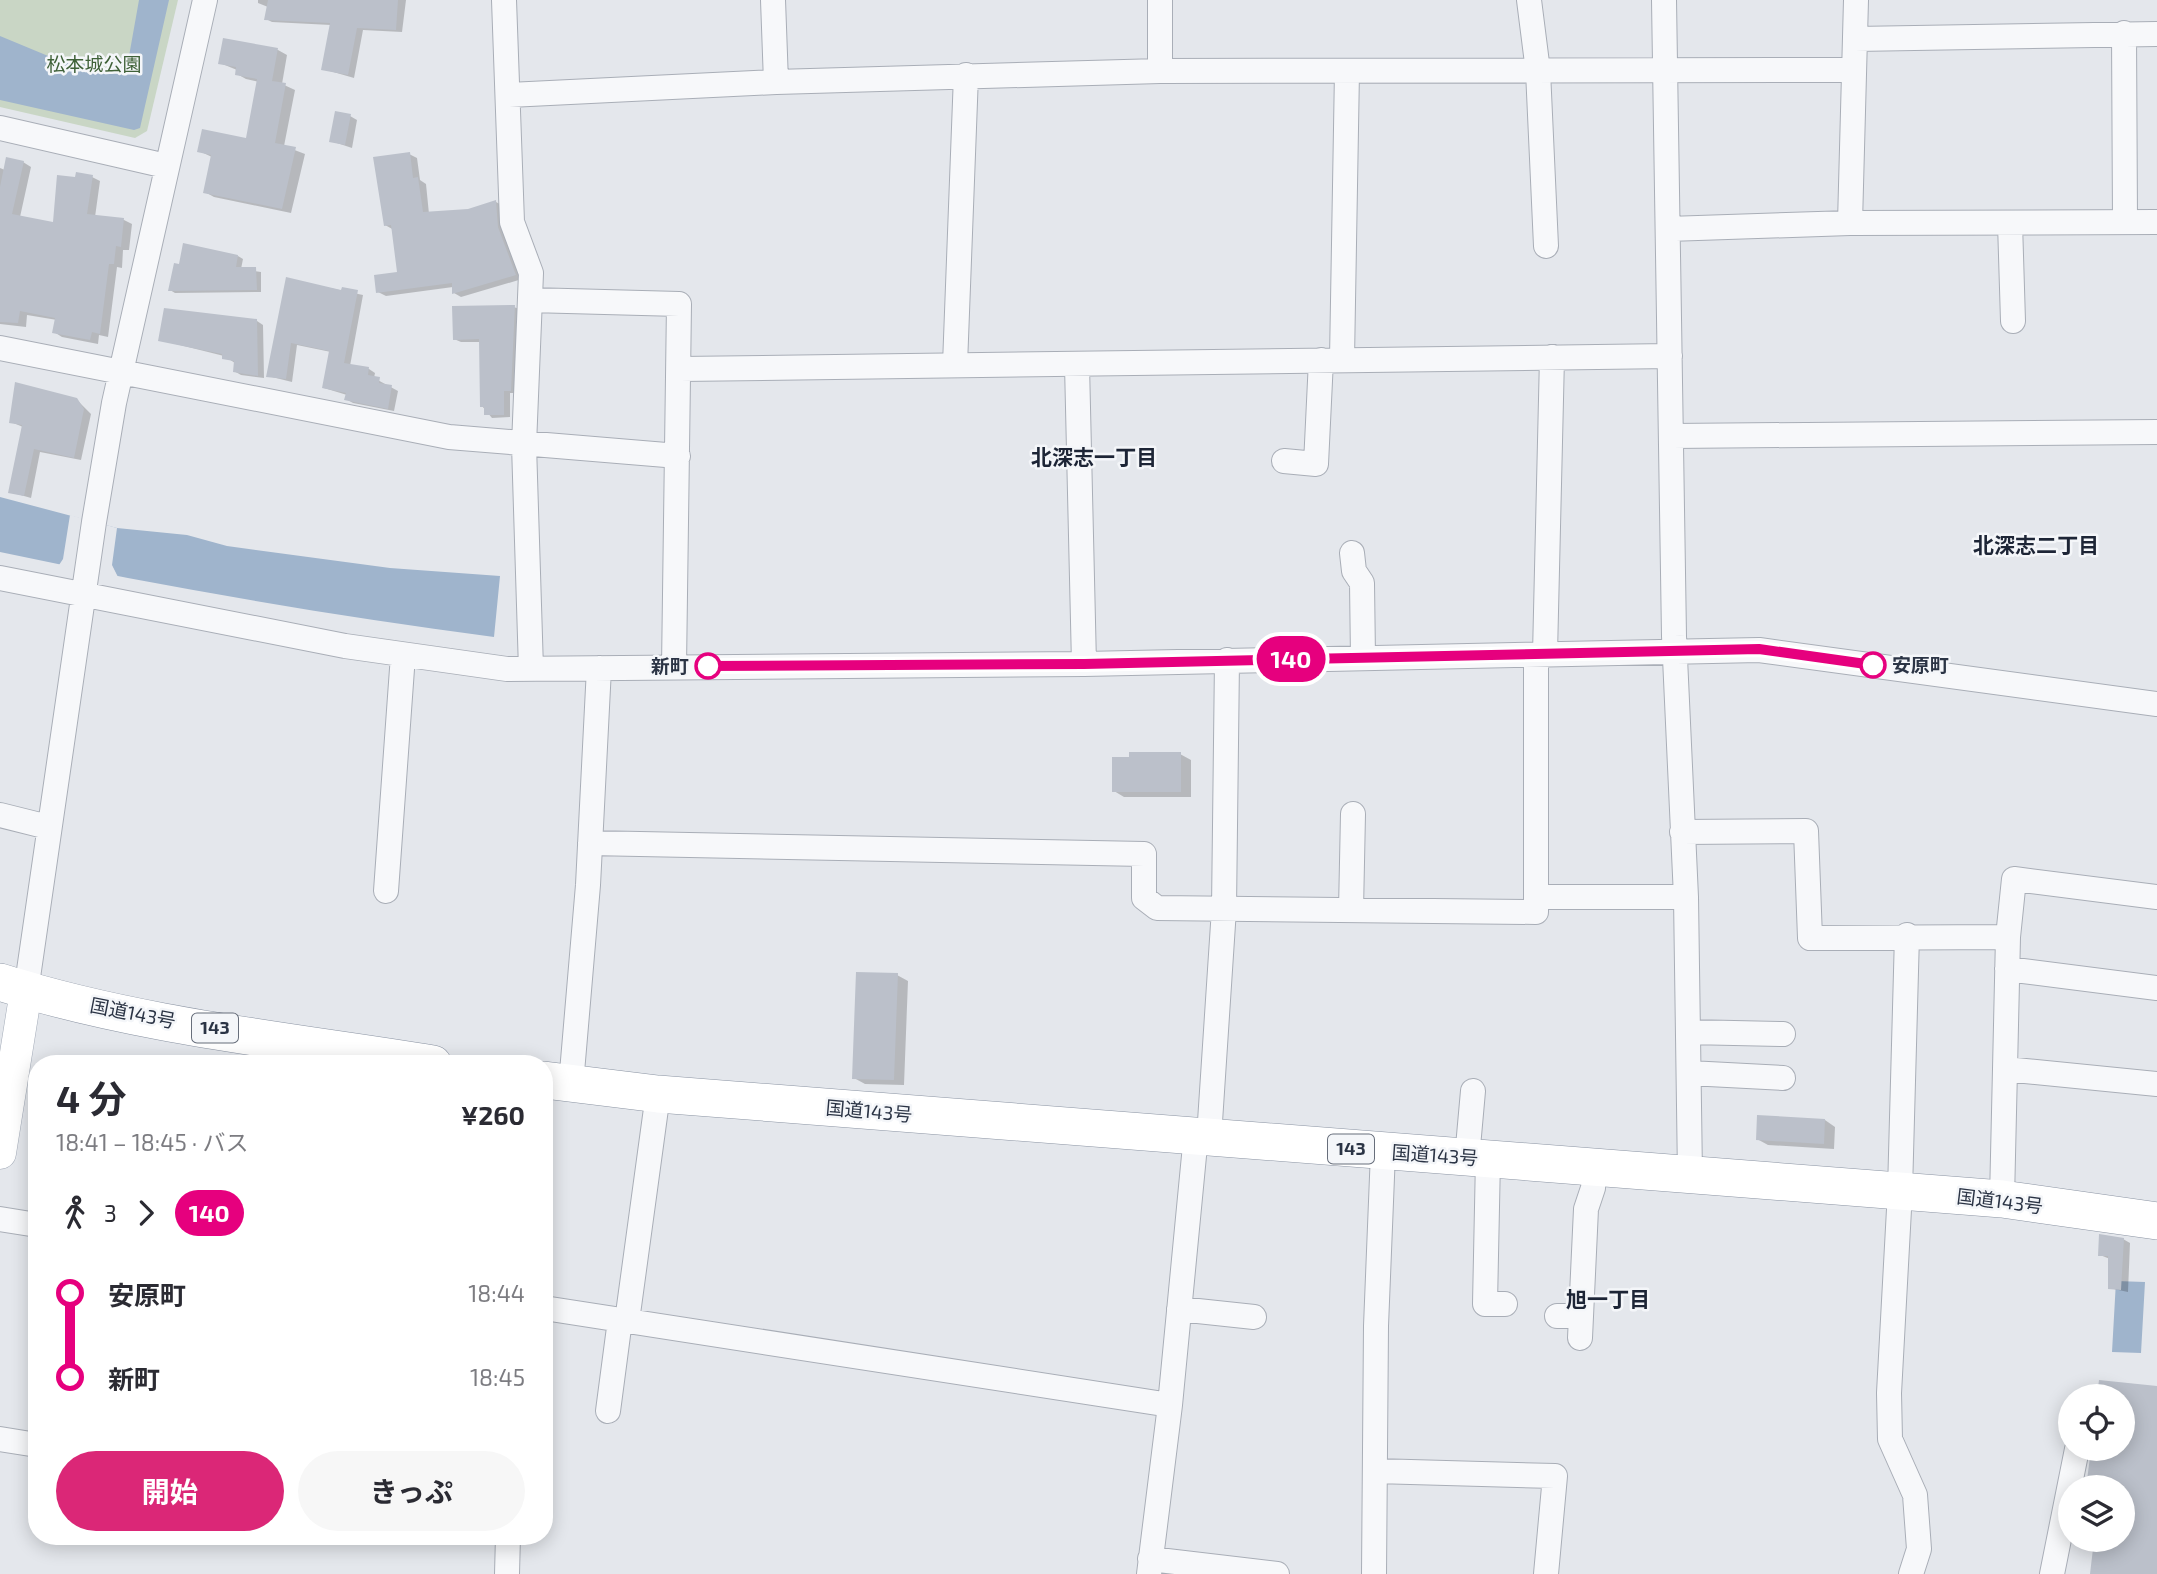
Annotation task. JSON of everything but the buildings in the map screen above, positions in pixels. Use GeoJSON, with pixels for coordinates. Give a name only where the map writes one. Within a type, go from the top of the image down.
{"type":"FeatureCollection","features":[{"type":"Feature","properties":{"kind":"highway","name":"国道143号"},"geometry":{"type":"LineString","coordinates":[[13,986],[185,1024],[377,1055]]}},
{"type":"Feature","properties":{"kind":"highway","name":"国道143号"},"geometry":{"type":"LineString","coordinates":[[558,1082],[658,1094],[2002,1199],[2157,1221]]}},
{"type":"Feature","properties":{"kind":"main road"},"geometry":{"type":"LineString","coordinates":[[0,1153],[13,986]]}},
{"type":"Feature","properties":{"kind":"street"},"geometry":{"type":"LineString","coordinates":[[13,986],[48,827],[94,522],[120,372],[205,0]]}},
{"type":"Feature","properties":{"kind":"street"},"geometry":{"type":"LineString","coordinates":[[504,0],[512,222],[531,273],[524,445],[531,669]]}},
{"type":"Feature","properties":{"kind":"street"},"geometry":{"type":"LineString","coordinates":[[773,0],[776,82]]}},
{"type":"Feature","properties":{"kind":"street"},"geometry":{"type":"LineString","coordinates":[[1160,0],[1160,71]]}},
{"type":"Feature","properties":{"kind":"street"},"geometry":{"type":"LineString","coordinates":[[1529,0],[1538,71],[1546,246]]}},
{"type":"Feature","properties":{"kind":"street"},"geometry":{"type":"LineString","coordinates":[[1664,0],[1675,650],[1686,897],[1690,1175]]}},
{"type":"Feature","properties":{"kind":"street"},"geometry":{"type":"LineString","coordinates":[[1850,223],[1856,0]]}},
{"type":"Feature","properties":{"kind":"street"},"geometry":{"type":"LineString","coordinates":[[2124,33],[2125,221]]}},
{"type":"Feature","properties":{"kind":"street"},"geometry":{"type":"LineString","coordinates":[[1855,39],[2157,34]]}},
{"type":"Feature","properties":{"kind":"street"},"geometry":{"type":"LineString","coordinates":[[509,95],[776,82],[1160,71],[1853,70]]}},
{"type":"Feature","properties":{"kind":"street"},"geometry":{"type":"LineString","coordinates":[[1284,461],[1316,464],[1332,360],[1347,71]]}},
{"type":"Feature","properties":{"kind":"street"},"geometry":{"type":"LineString","coordinates":[[955,365],[966,75]]}},
{"type":"Feature","properties":{"kind":"street"},"geometry":{"type":"LineString","coordinates":[[0,128],[166,166]]}},
{"type":"Feature","properties":{"kind":"street"},"geometry":{"type":"LineString","coordinates":[[1668,229],[1850,223],[2157,222]]}},
{"type":"Feature","properties":{"kind":"street"},"geometry":{"type":"LineString","coordinates":[[2010,223],[2013,321]]}},
{"type":"Feature","properties":{"kind":"street"},"geometry":{"type":"LineString","coordinates":[[530,300],[679,304],[674,667]]}},
{"type":"Feature","properties":{"kind":"street"},"geometry":{"type":"LineString","coordinates":[[0,348],[449,437],[678,456]]}},
{"type":"Feature","properties":{"kind":"street"},"geometry":{"type":"LineString","coordinates":[[680,369],[1670,356]]}},
{"type":"Feature","properties":{"kind":"street"},"geometry":{"type":"LineString","coordinates":[[590,843],[1144,854],[1144,898],[1157,908],[1536,912],[1540,654],[1552,357]]}},
{"type":"Feature","properties":{"kind":"street"},"geometry":{"type":"LineString","coordinates":[[1077,365],[1084,664]]}},
{"type":"Feature","properties":{"kind":"street"},"geometry":{"type":"LineString","coordinates":[[1672,436],[2157,432]]}},
{"type":"Feature","properties":{"kind":"street"},"geometry":{"type":"LineString","coordinates":[[1352,553],[1354,571],[1362,583],[1363,658]]}},
{"type":"Feature","properties":{"kind":"street"},"geometry":{"type":"LineString","coordinates":[[0,578],[403,655],[507,669],[1084,664],[1759,649],[2157,704]]}},
{"type":"Feature","properties":{"kind":"street"},"geometry":{"type":"LineString","coordinates":[[386,891],[403,655]]}},
{"type":"Feature","properties":{"kind":"street"},"geometry":{"type":"LineString","coordinates":[[1227,660],[1224,909],[1203,1136],[1179,1309],[1150,1567],[1277,1574]]}},
{"type":"Feature","properties":{"kind":"street"},"geometry":{"type":"LineString","coordinates":[[558,1082],[590,843],[599,668]]}},
{"type":"Feature","properties":{"kind":"street"},"geometry":{"type":"LineString","coordinates":[[1351,910],[1353,814]]}},
{"type":"Feature","properties":{"kind":"street"},"geometry":{"type":"LineString","coordinates":[[0,815],[48,827]]}},
{"type":"Feature","properties":{"kind":"street"},"geometry":{"type":"LineString","coordinates":[[1682,832],[1805,831],[1810,938],[2008,936]]}},
{"type":"Feature","properties":{"kind":"street"},"geometry":{"type":"LineString","coordinates":[[2002,1199],[2008,936],[2014,879],[2157,897]]}},
{"type":"Feature","properties":{"kind":"street"},"geometry":{"type":"LineString","coordinates":[[1536,898],[1686,897]]}},
{"type":"Feature","properties":{"kind":"street"},"geometry":{"type":"LineString","coordinates":[[1906,935],[1900,1191],[1889,1393],[1890,1439],[1915,1495],[1919,1549],[1911,1574]]}},
{"type":"Feature","properties":{"kind":"street"},"geometry":{"type":"LineString","coordinates":[[2007,969],[2157,988]]}},
{"type":"Feature","properties":{"kind":"street"},"geometry":{"type":"LineString","coordinates":[[1688,1032],[1783,1034]]}},
{"type":"Feature","properties":{"kind":"street"},"geometry":{"type":"LineString","coordinates":[[2006,1069],[2157,1084]]}},
{"type":"Feature","properties":{"kind":"street"},"geometry":{"type":"LineString","coordinates":[[1689,1073],[1783,1078]]}},
{"type":"Feature","properties":{"kind":"street"},"geometry":{"type":"LineString","coordinates":[[1473,1091],[1491,1308]]}},
{"type":"Feature","properties":{"kind":"street"},"geometry":{"type":"LineString","coordinates":[[608,1411],[658,1094]]}},
{"type":"Feature","properties":{"kind":"street"},"geometry":{"type":"LineString","coordinates":[[1374,1574],[1383,1152]]}},
{"type":"Feature","properties":{"kind":"street"},"geometry":{"type":"LineString","coordinates":[[1573,1323],[1586,1209],[1593,1188],[1595,1167]]}},
{"type":"Feature","properties":{"kind":"street"},"geometry":{"type":"LineString","coordinates":[[0,1219],[28,1224]]}},
{"type":"Feature","properties":{"kind":"street"},"geometry":{"type":"LineString","coordinates":[[553,1309],[1170,1405]]}},
{"type":"Feature","properties":{"kind":"street"},"geometry":{"type":"LineString","coordinates":[[1179,1309],[1254,1317]]}},
{"type":"Feature","properties":{"kind":"street"},"geometry":{"type":"LineString","coordinates":[[0,1439],[28,1444]]}},
{"type":"Feature","properties":{"kind":"street"},"geometry":{"type":"LineString","coordinates":[[2052,1574],[2075,1461]]}},
{"type":"Feature","properties":{"kind":"street"},"geometry":{"type":"LineString","coordinates":[[1375,1471],[1555,1476],[1546,1574]]}},
{"type":"Feature","properties":{"kind":"street"},"geometry":{"type":"LineString","coordinates":[[507,1574],[509,1545]]}},
{"type":"Feature","properties":{"kind":"green space","name":"松本城公園"},"geometry":{"type":"Polygon","coordinates":[[[0,0],[178,0],[147,131],[135,138],[0,107],[0,0]]]}},
{"type":"Feature","properties":{"kind":"water"},"geometry":{"type":"Polygon","coordinates":[[[139,0],[169,0],[140,128],[134,130],[0,100],[0,36],[53,58],[126,73],[139,0]]]}},
{"type":"Feature","properties":{"kind":"water"},"geometry":{"type":"Polygon","coordinates":[[[0,497],[117,528],[187,535],[227,546],[390,568],[500,576],[494,637],[246,599],[0,552],[0,497]]]}},
{"type":"Feature","properties":{"kind":"water"},"geometry":{"type":"Polygon","coordinates":[[[2116,1281],[2145,1282],[2141,1353],[2112,1352],[2116,1281]]]}},
{"type":"Feature","properties":{"kind":"pier"},"geometry":{"type":"Polygon","coordinates":[[[70,515],[117,528],[112,565],[118,577],[59,565],[63,559],[70,515]]]}},
{"type":"Feature","properties":{"kind":"bus line","name":"140"},"geometry":{"type":"LineString","coordinates":[[708,666],[1084,664],[1759,649],[1873,665]]}},
{"type":"Feature","properties":{"kind":"place","name":"安原町"},"geometry":{"type":"Point","coordinates":[1873,665]}},
{"type":"Feature","properties":{"kind":"place","name":"新町"},"geometry":{"type":"Point","coordinates":[708,666]}},
{"type":"Feature","properties":{"kind":"district","name":"北深志一丁目"},"geometry":{"type":"Point","coordinates":[1094,458]}},
{"type":"Feature","properties":{"kind":"district","name":"北深志二丁目"},"geometry":{"type":"Point","coordinates":[2036,546]}},
{"type":"Feature","properties":{"kind":"district","name":"旭一丁目"},"geometry":{"type":"Point","coordinates":[1608,1300]}}]}
